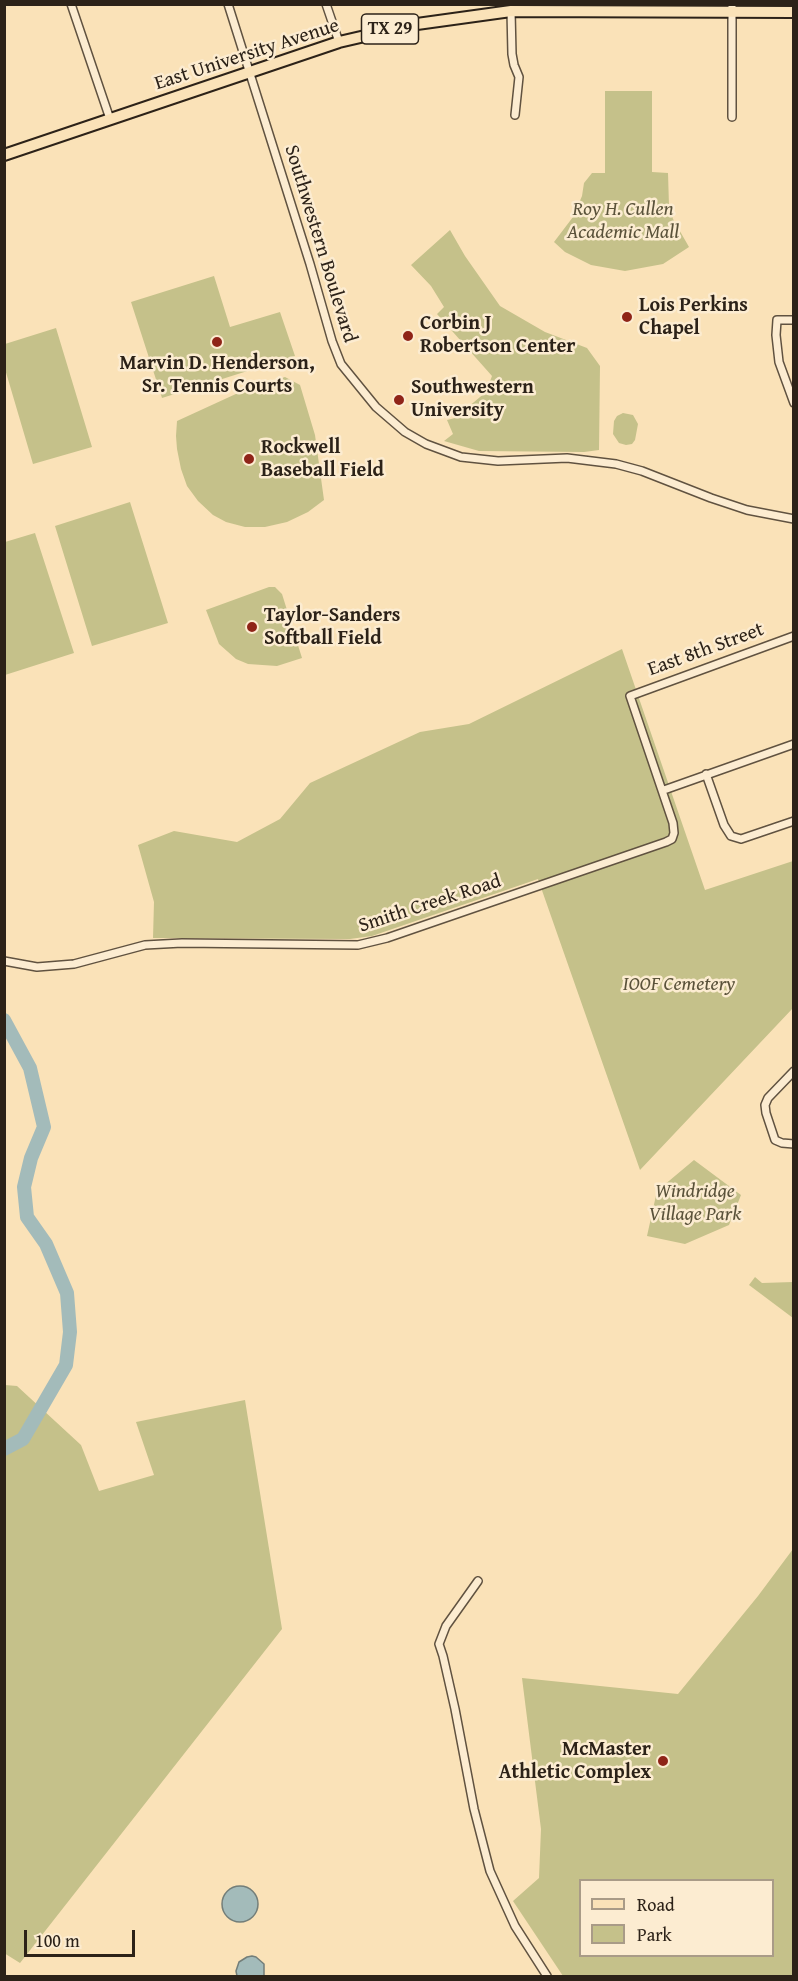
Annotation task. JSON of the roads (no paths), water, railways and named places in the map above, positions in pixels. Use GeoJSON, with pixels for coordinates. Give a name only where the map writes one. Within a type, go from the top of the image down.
{"type":"FeatureCollection","features":[{"type":"Feature","properties":{"kind":"main road","name":"East University Avenue"},"geometry":{"type":"LineString","coordinates":[[4,155],[339,42],[417,24],[511,11],[732,8],[794,12]]}},
{"type":"Feature","properties":{"kind":"street"},"geometry":{"type":"LineString","coordinates":[[71,4],[110,119]]}},
{"type":"Feature","properties":{"kind":"street","name":"Southwestern Boulevard"},"geometry":{"type":"LineString","coordinates":[[228,4],[332,341],[341,364],[376,407],[405,432],[426,444],[453,453],[482,460],[567,458],[616,464],[642,471],[738,507],[794,519]]}},
{"type":"Feature","properties":{"kind":"street"},"geometry":{"type":"LineString","coordinates":[[326,4],[339,42]]}},
{"type":"Feature","properties":{"kind":"street"},"geometry":{"type":"LineString","coordinates":[[732,8],[732,117]]}},
{"type":"Feature","properties":{"kind":"street"},"geometry":{"type":"LineString","coordinates":[[511,11],[512,54],[519,77],[515,115]]}},
{"type":"Feature","properties":{"kind":"street"},"geometry":{"type":"LineString","coordinates":[[794,320],[777,320],[776,335],[778,362],[794,403]]}},
{"type":"Feature","properties":{"kind":"street","name":"East 8th Street"},"geometry":{"type":"LineString","coordinates":[[630,696],[794,636]]}},
{"type":"Feature","properties":{"kind":"street","name":"Smith Creek Road"},"geometry":{"type":"LineString","coordinates":[[4,961],[37,968],[74,964],[145,945],[182,943],[358,945],[387,938],[666,842],[672,839],[674,828],[664,790],[630,696]]}},
{"type":"Feature","properties":{"kind":"street"},"geometry":{"type":"LineString","coordinates":[[664,790],[794,744]]}},
{"type":"Feature","properties":{"kind":"street"},"geometry":{"type":"LineString","coordinates":[[706,774],[724,825],[731,836],[741,839],[794,821]]}},
{"type":"Feature","properties":{"kind":"street"},"geometry":{"type":"LineString","coordinates":[[794,1071],[768,1098],[765,1105],[775,1140],[794,1144]]}},
{"type":"Feature","properties":{"kind":"street"},"geometry":{"type":"LineString","coordinates":[[478,1581],[446,1626],[439,1644],[455,1708],[474,1809],[490,1871],[515,1926],[547,1977]]}},
{"type":"Feature","properties":{"kind":"water"},"geometry":{"type":"Polygon","coordinates":[[[240,1886],[253,1891],[258,1904],[253,1917],[240,1922],[227,1917],[222,1904],[227,1891],[240,1886]]]}},
{"type":"Feature","properties":{"kind":"water"},"geometry":{"type":"Polygon","coordinates":[[[252,1956],[264,1964],[264,1976],[237,1976],[239,1962],[252,1956]]]}},
{"type":"Feature","properties":{"kind":"waterway"},"geometry":{"type":"LineString","coordinates":[[4,1020],[30,1068],[44,1127],[31,1158],[24,1187],[27,1217],[46,1244],[67,1293],[70,1332],[66,1365],[23,1439],[4,1449]]}},
{"type":"Feature","properties":{"kind":"place","name":"Lois Perkins Chapel"},"geometry":{"type":"Point","coordinates":[627,317]}},
{"type":"Feature","properties":{"kind":"place","name":"Corbin J Robertson Center"},"geometry":{"type":"Point","coordinates":[408,336]}},
{"type":"Feature","properties":{"kind":"place","name":"Marvin D. Henderson, Sr. Tennis Courts"},"geometry":{"type":"Point","coordinates":[217,342]}},
{"type":"Feature","properties":{"kind":"place","name":"Southwestern University"},"geometry":{"type":"Point","coordinates":[399,400]}},
{"type":"Feature","properties":{"kind":"place","name":"Rockwell Baseball Field"},"geometry":{"type":"Point","coordinates":[249,459]}},
{"type":"Feature","properties":{"kind":"place","name":"Taylor-Sanders Softball Field"},"geometry":{"type":"Point","coordinates":[252,627]}},
{"type":"Feature","properties":{"kind":"place","name":"McMaster Athletic Complex"},"geometry":{"type":"Point","coordinates":[663,1761]}},
{"type":"Feature","properties":{"kind":"park label","name":"Roy H. Cullen Academic Mall"},"geometry":{"type":"Point","coordinates":[623,222]}},
{"type":"Feature","properties":{"kind":"park label","name":"IOOF Cemetery"},"geometry":{"type":"Point","coordinates":[679,985]}},
{"type":"Feature","properties":{"kind":"park label","name":"Windridge Village Park"},"geometry":{"type":"Point","coordinates":[695,1204]}}]}
